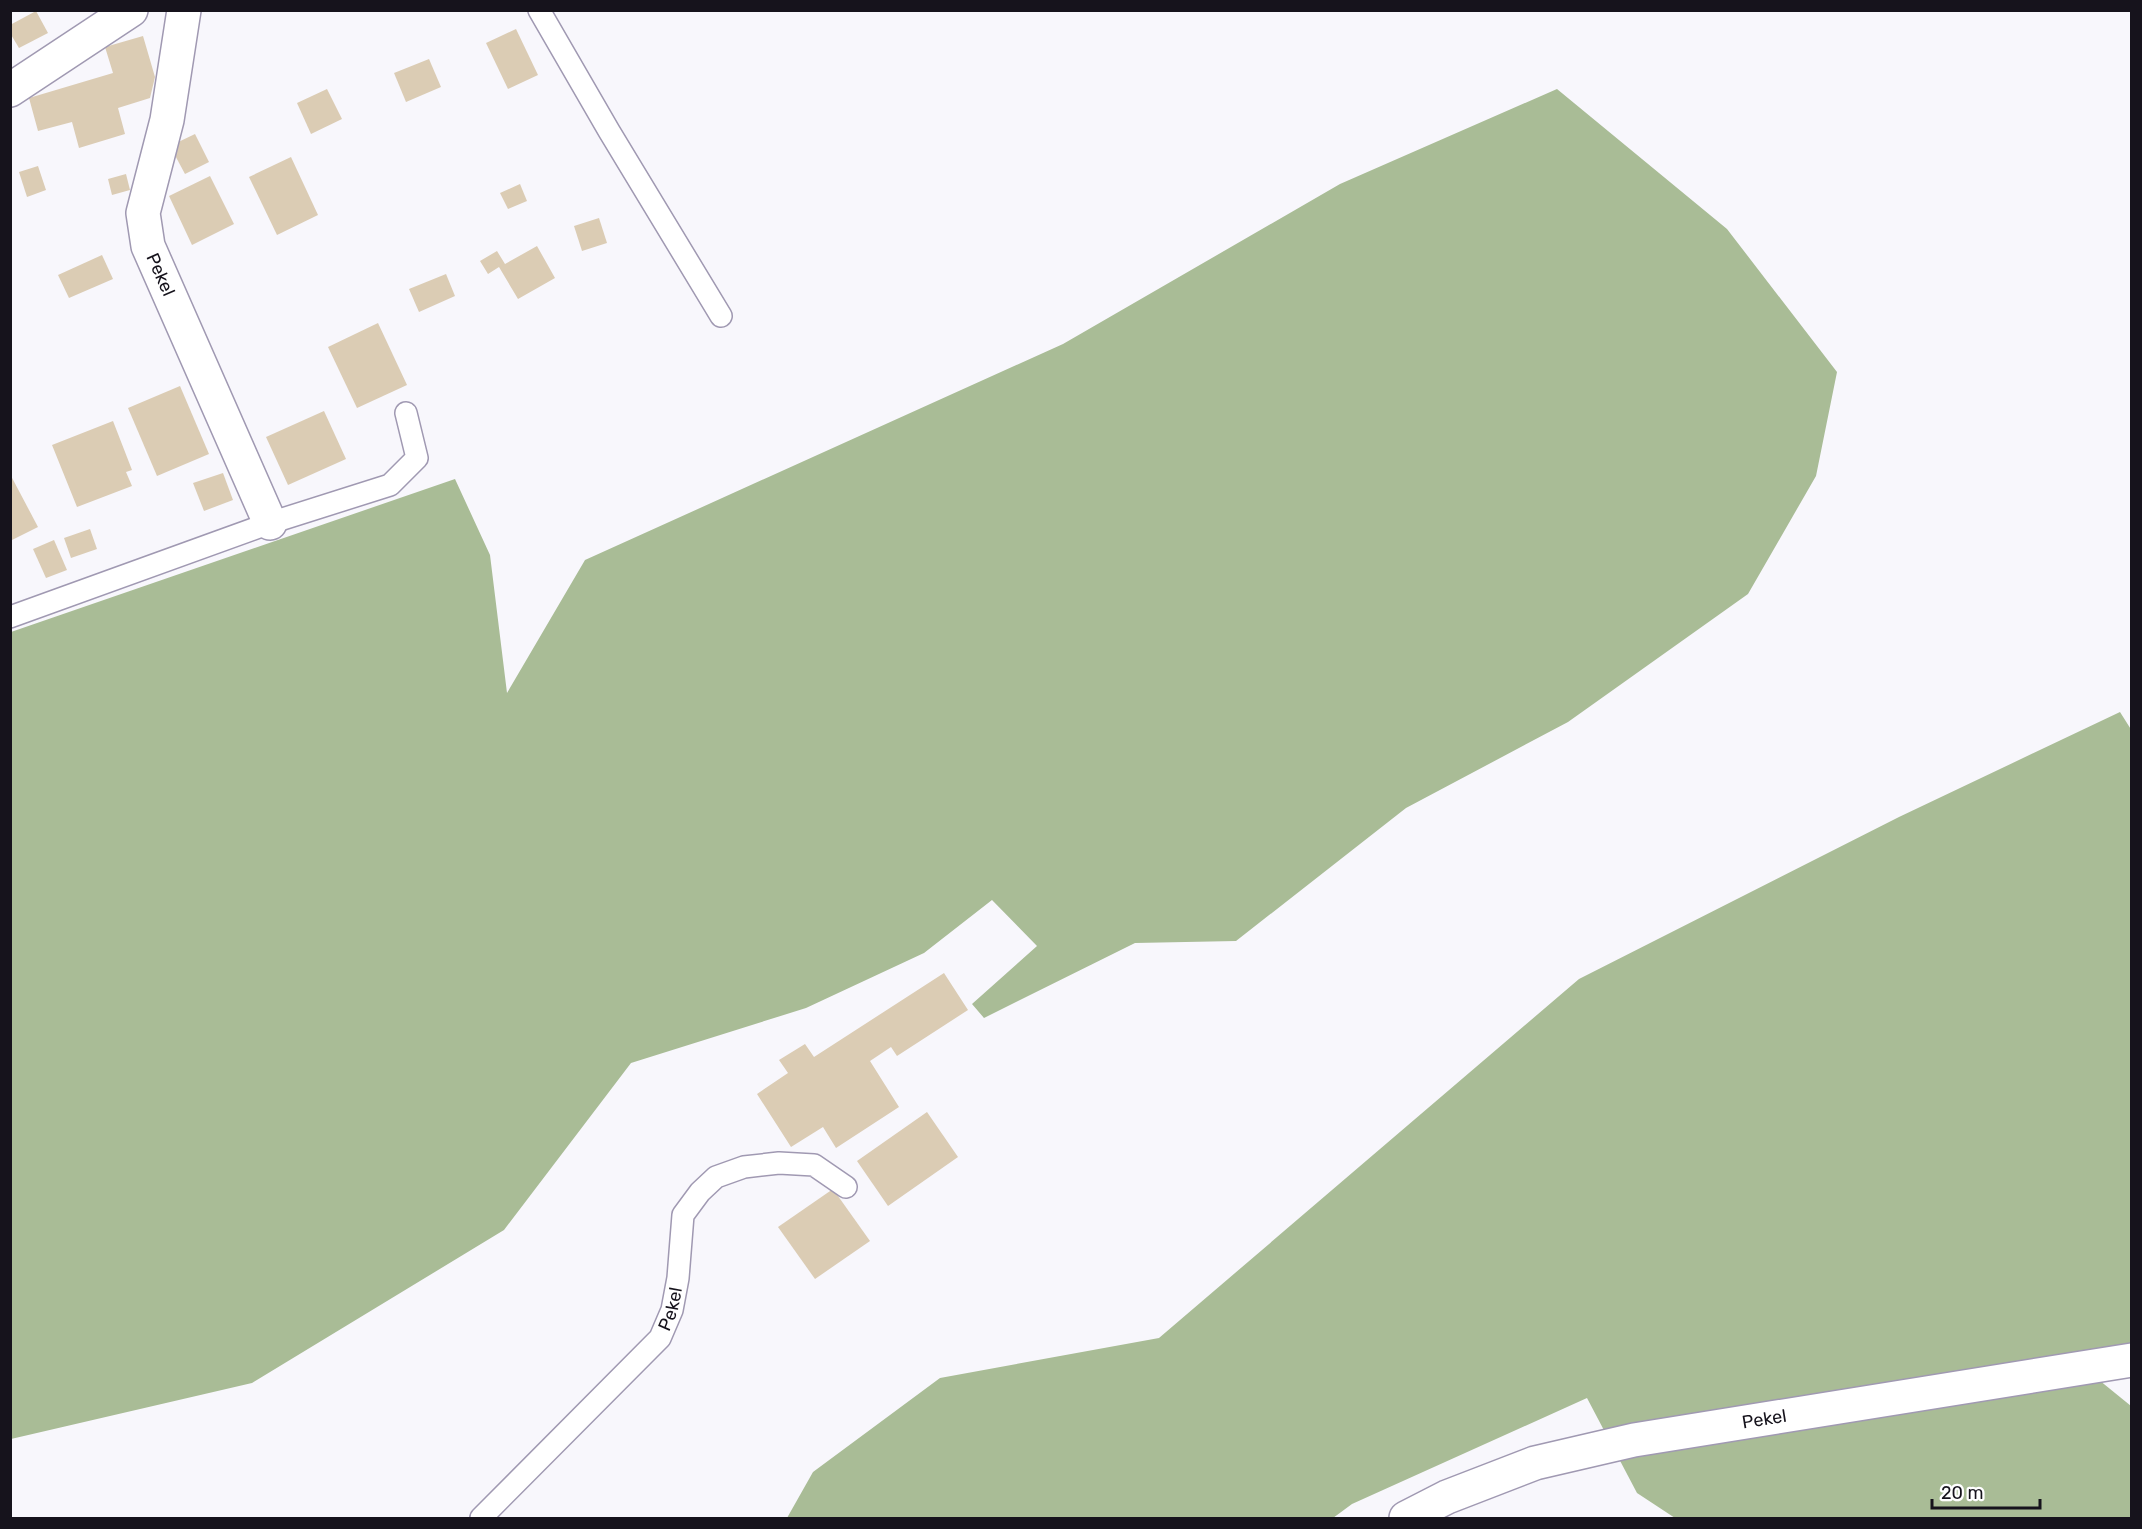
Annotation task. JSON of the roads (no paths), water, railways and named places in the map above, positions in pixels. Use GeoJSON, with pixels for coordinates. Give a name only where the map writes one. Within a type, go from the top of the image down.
{"type":"FeatureCollection","features":[{"type":"Feature","properties":{"kind":"street","name":"Pekel"},"geometry":{"type":"LineString","coordinates":[[184,10],[167,120],[143,213],[148,246],[270,523]]}},
{"type":"Feature","properties":{"kind":"street"},"geometry":{"type":"LineString","coordinates":[[10,90],[130,11]]}},
{"type":"Feature","properties":{"kind":"street","name":"Pekel"},"geometry":{"type":"LineString","coordinates":[[1406,1518],[1447,1497],[1535,1463],[1634,1440],[2132,1360]]}},
{"type":"Feature","properties":{"kind":"lane"},"geometry":{"type":"LineString","coordinates":[[539,10],[721,316]]}},
{"type":"Feature","properties":{"kind":"lane"},"geometry":{"type":"LineString","coordinates":[[10,617],[270,523],[390,485],[417,458],[406,413]]}},
{"type":"Feature","properties":{"kind":"lane","name":"Pekel"},"geometry":{"type":"LineString","coordinates":[[482,1518],[660,1338],[672,1310],[678,1278],[683,1215],[699,1192],[716,1177],[744,1167],[779,1163],[814,1165],[846,1187]]}}]}
